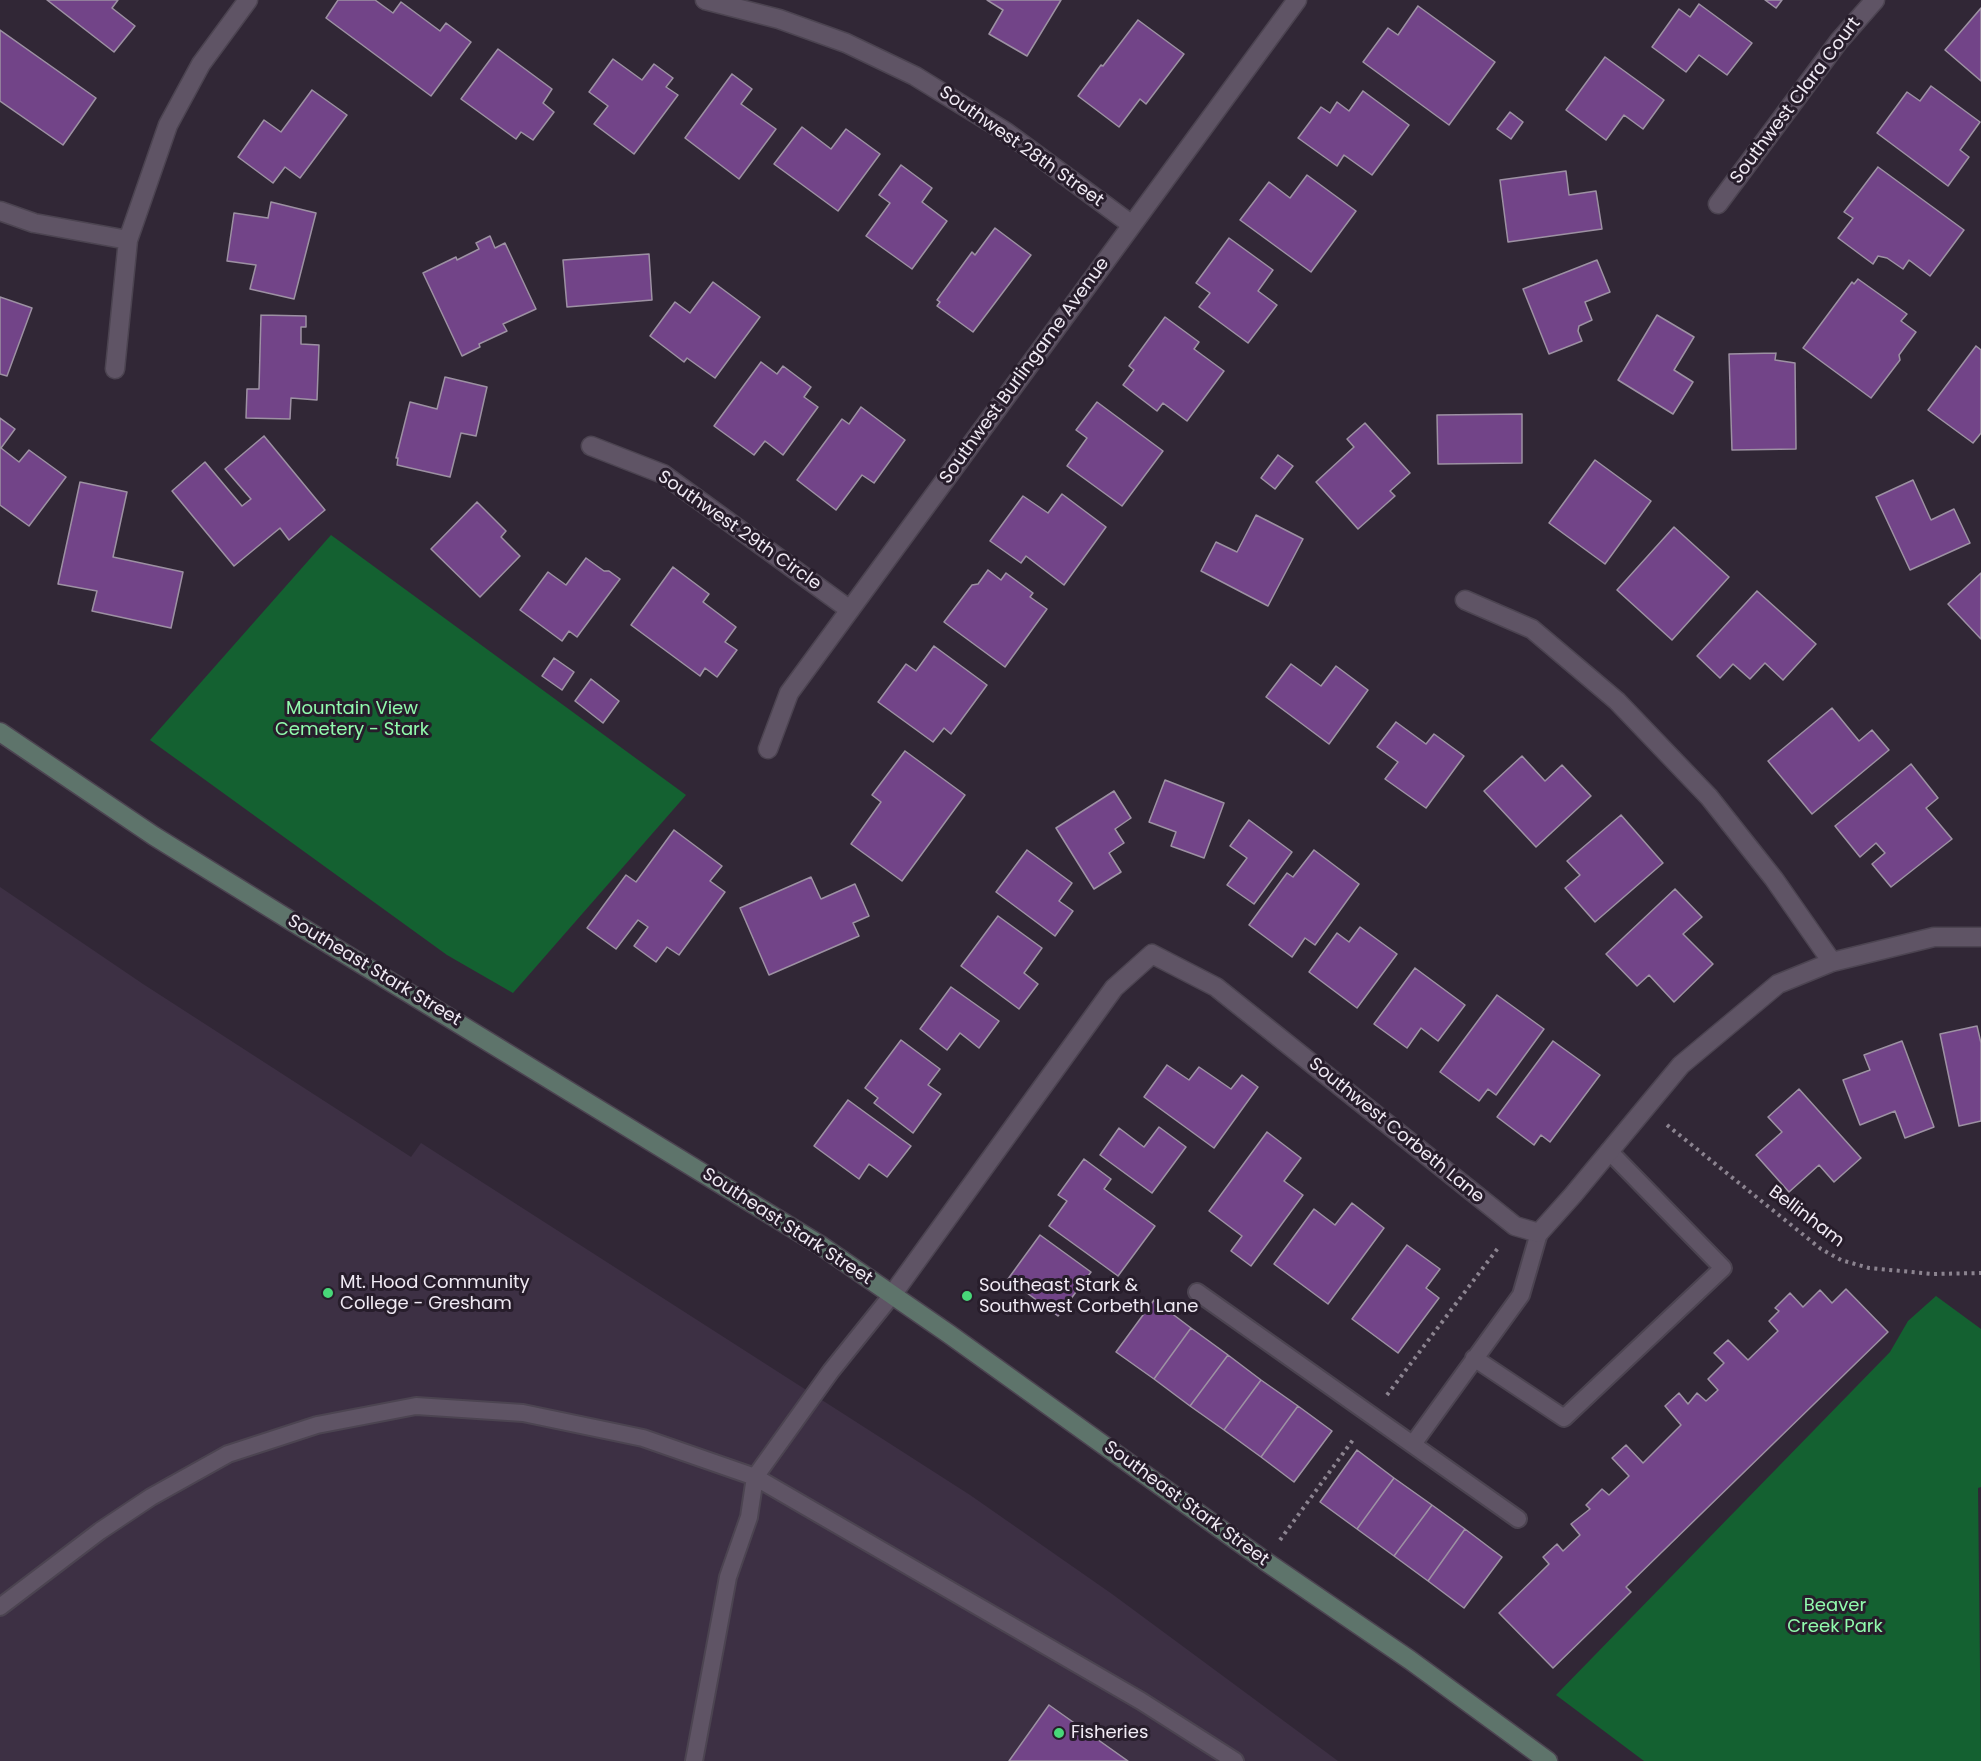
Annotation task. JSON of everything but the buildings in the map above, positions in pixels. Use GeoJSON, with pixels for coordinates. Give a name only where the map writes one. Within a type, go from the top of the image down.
{"type":"FeatureCollection","features":[{"type":"Feature","properties":{"kind":"main road","name":"Southeast Stark Street"},"geometry":{"type":"LineString","coordinates":[[0,732],[154,836],[819,1245],[1265,1561],[1410,1660],[1548,1761]]}},
{"type":"Feature","properties":{"kind":"street"},"geometry":{"type":"LineString","coordinates":[[115,369],[128,240],[168,124],[201,64],[248,0]]}},
{"type":"Feature","properties":{"kind":"street","name":"Southwest 28th Street"},"geometry":{"type":"LineString","coordinates":[[705,0],[779,19],[846,44],[915,75],[1006,132],[1132,225]]}},
{"type":"Feature","properties":{"kind":"street","name":"Southwest Burlingame Avenue"},"geometry":{"type":"LineString","coordinates":[[768,749],[789,693],[1297,0]]}},
{"type":"Feature","properties":{"kind":"street","name":"Southwest Clara Court"},"geometry":{"type":"LineString","coordinates":[[1718,204],[1839,41],[1875,0]]}},
{"type":"Feature","properties":{"kind":"street"},"geometry":{"type":"LineString","coordinates":[[0,211],[34,223],[128,240]]}},
{"type":"Feature","properties":{"kind":"street","name":"Southwest 29th Circle"},"geometry":{"type":"LineString","coordinates":[[591,446],[663,474],[850,610]]}},
{"type":"Feature","properties":{"kind":"street"},"geometry":{"type":"LineString","coordinates":[[1466,600],[1532,630],[1617,701],[1709,797],[1774,879],[1832,963]]}},
{"type":"Feature","properties":{"kind":"street"},"geometry":{"type":"LineString","coordinates":[[1539,1233],[1681,1065],[1778,984],[1832,963],[1934,937],[1981,937]]}},
{"type":"Feature","properties":{"kind":"street","name":"Southwest Corbeth Lane"},"geometry":{"type":"LineString","coordinates":[[892,1295],[1114,988],[1152,954],[1216,987],[1515,1226],[1539,1233]]}},
{"type":"Feature","properties":{"kind":"lane"},"geometry":{"type":"LineString","coordinates":[[1474,1358],[1564,1418],[1723,1268],[1609,1151]]}},
{"type":"Feature","properties":{"kind":"lane"},"geometry":{"type":"LineString","coordinates":[[1413,1444],[1521,1295],[1539,1233]]}},
{"type":"Feature","properties":{"kind":"lane"},"geometry":{"type":"LineString","coordinates":[[1197,1292],[1518,1519]]}},
{"type":"Feature","properties":{"kind":"lane"},"geometry":{"type":"LineString","coordinates":[[694,1761],[728,1577],[748,1517],[755,1477],[831,1371],[892,1295]]}},
{"type":"Feature","properties":{"kind":"lane"},"geometry":{"type":"LineString","coordinates":[[0,1607],[100,1531],[151,1497],[228,1454],[317,1425],[416,1406],[534,1415],[643,1438],[755,1477],[1141,1701],[1235,1761]]}},
{"type":"Feature","properties":{"kind":"path","name":"Bellinham"},"geometry":{"type":"LineString","coordinates":[[1645,1108],[1821,1249],[1841,1260],[1869,1268],[1933,1274],[1981,1273]]}},
{"type":"Feature","properties":{"kind":"shaded area","name":"Mt. Hood Community College - Gresham"},"geometry":{"type":"Polygon","coordinates":[[[0,887],[143,984],[411,1157],[421,1143],[970,1495],[1112,1594],[1338,1761],[0,1761],[0,887]]]}},
{"type":"Feature","properties":{"kind":"green space","name":"Mountain View Cemetery - Stark"},"geometry":{"type":"Polygon","coordinates":[[[331,535],[686,795],[513,993],[447,955],[150,740],[331,535]]]}},
{"type":"Feature","properties":{"kind":"green space","name":"Beaver Creek Park"},"geometry":{"type":"Polygon","coordinates":[[[1936,1296],[1981,1329],[1981,1487],[1978,1488],[1981,1761],[1644,1761],[1556,1695],[1890,1352],[1908,1321],[1936,1296]]]}},
{"type":"Feature","properties":{"kind":"place","name":"Mt. Hood Community College - Gresham"},"geometry":{"type":"Point","coordinates":[328,1293]}},
{"type":"Feature","properties":{"kind":"place","name":"Southeast Stark & Southwest Corbeth Lane"},"geometry":{"type":"Point","coordinates":[967,1296]}},
{"type":"Feature","properties":{"kind":"place","name":"Fisheries"},"geometry":{"type":"Point","coordinates":[1059,1733]}}]}
